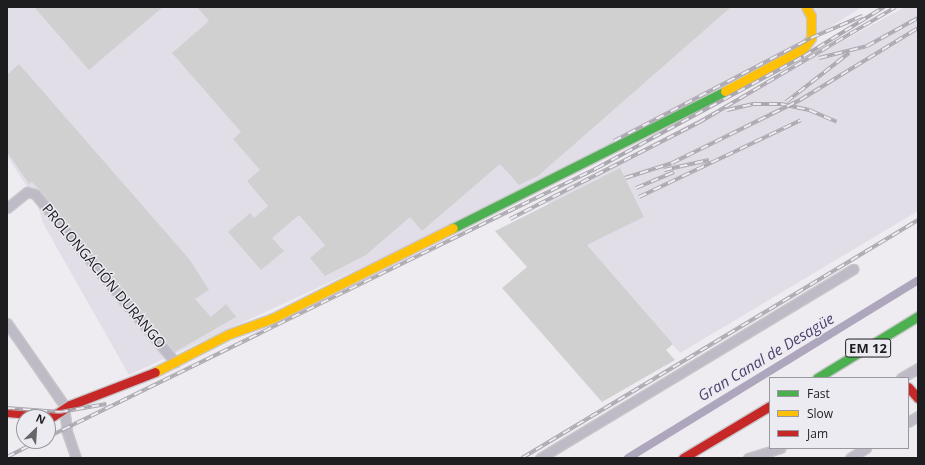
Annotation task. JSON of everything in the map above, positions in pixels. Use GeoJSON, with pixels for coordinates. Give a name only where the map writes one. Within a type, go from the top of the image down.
{"type":"FeatureCollection","features":[{"type":"Feature","properties":{"kind":"main road"},"geometry":{"type":"LineString","coordinates":[[7,412],[47,417],[65,407],[127,385],[229,334],[273,318],[788,59],[808,43],[812,27],[806,7]]}},
{"type":"Feature","properties":{"kind":"main road","name":"EM 12"},"geometry":{"type":"LineString","coordinates":[[819,377],[918,316]]}},
{"type":"Feature","properties":{"kind":"main road","name":"EM 12"},"geometry":{"type":"LineString","coordinates":[[891,345],[918,328]]}},
{"type":"Feature","properties":{"kind":"main road","name":"EM 12"},"geometry":{"type":"LineString","coordinates":[[840,377],[851,370]]}},
{"type":"Feature","properties":{"kind":"main road"},"geometry":{"type":"LineString","coordinates":[[909,389],[918,398]]}},
{"type":"Feature","properties":{"kind":"main road"},"geometry":{"type":"LineString","coordinates":[[683,458],[769,407]]}},
{"type":"Feature","properties":{"kind":"main road"},"geometry":{"type":"LineString","coordinates":[[704,458],[769,419]]}},
{"type":"Feature","properties":{"kind":"street","name":"PROLONGACIÓN DURANGO"},"geometry":{"type":"LineString","coordinates":[[7,208],[31,192],[175,362]]}},
{"type":"Feature","properties":{"kind":"street"},"geometry":{"type":"LineString","coordinates":[[540,458],[853,269]]}},
{"type":"Feature","properties":{"kind":"street"},"geometry":{"type":"LineString","coordinates":[[7,323],[65,407],[67,432],[76,458]]}},
{"type":"Feature","properties":{"kind":"street"},"geometry":{"type":"LineString","coordinates":[[903,377],[918,368]]}},
{"type":"Feature","properties":{"kind":"street"},"geometry":{"type":"LineString","coordinates":[[909,421],[918,416]]}},
{"type":"Feature","properties":{"kind":"street"},"geometry":{"type":"LineString","coordinates":[[748,458],[771,456],[780,449]]}},
{"type":"Feature","properties":{"kind":"street"},"geometry":{"type":"LineString","coordinates":[[850,458],[864,449]]}},
{"type":"Feature","properties":{"kind":"shaded area"},"geometry":{"type":"Polygon","coordinates":[[[7,7],[862,7],[798,47],[618,149],[129,375],[44,225],[35,199],[7,156],[7,7]]]}},
{"type":"Feature","properties":{"kind":"shaded area"},"geometry":{"type":"Polygon","coordinates":[[[905,7],[918,7],[918,211],[680,353],[547,202],[905,7]]]}},
{"type":"Feature","properties":{"kind":"building"},"geometry":{"type":"Polygon","coordinates":[[[34,7],[163,7],[89,70],[34,7]]]}},
{"type":"Feature","properties":{"kind":"building"},"geometry":{"type":"Polygon","coordinates":[[[197,7],[731,7],[538,176],[519,185],[500,164],[422,231],[410,217],[366,255],[325,276],[310,258],[325,245],[299,215],[272,238],[284,251],[261,270],[228,232],[250,213],[254,218],[268,206],[247,181],[260,170],[233,139],[241,132],[172,53],[209,21],[197,7]]]}},
{"type":"Feature","properties":{"kind":"building"},"geometry":{"type":"Polygon","coordinates":[[[19,64],[190,260],[209,290],[195,299],[211,317],[226,304],[236,317],[175,352],[40,190],[32,182],[29,184],[7,152],[7,75],[19,64]]]}},
{"type":"Feature","properties":{"kind":"building"},"geometry":{"type":"Polygon","coordinates":[[[620,168],[644,217],[587,245],[673,344],[666,350],[675,360],[602,402],[502,288],[527,267],[495,231],[620,168]]]}},
{"type":"Feature","properties":{"kind":"waterway","name":"Gran Canal de Desagüe"},"geometry":{"type":"LineString","coordinates":[[628,458],[918,280]]}},
{"type":"Feature","properties":{"kind":"railway"},"geometry":{"type":"LineString","coordinates":[[56,433],[597,168],[804,56],[884,7]]}},
{"type":"Feature","properties":{"kind":"railway"},"geometry":{"type":"LineString","coordinates":[[510,219],[698,123],[896,7]]}},
{"type":"Feature","properties":{"kind":"railway"},"geometry":{"type":"LineString","coordinates":[[614,141],[811,38],[862,16]]}},
{"type":"Feature","properties":{"kind":"railway"},"geometry":{"type":"LineString","coordinates":[[819,58],[867,46],[918,18]]}},
{"type":"Feature","properties":{"kind":"railway"},"geometry":{"type":"LineString","coordinates":[[625,178],[672,163],[800,100],[918,28]]}},
{"type":"Feature","properties":{"kind":"railway"},"geometry":{"type":"LineString","coordinates":[[786,102],[849,53]]}},
{"type":"Feature","properties":{"kind":"railway"},"geometry":{"type":"LineString","coordinates":[[727,110],[753,104],[781,104],[809,110],[837,122]]}},
{"type":"Feature","properties":{"kind":"railway"},"geometry":{"type":"LineString","coordinates":[[639,197],[801,120]]}},
{"type":"Feature","properties":{"kind":"railway"},"geometry":{"type":"LineString","coordinates":[[664,170],[709,160]]}},
{"type":"Feature","properties":{"kind":"railway"},"geometry":{"type":"LineString","coordinates":[[636,188],[674,172]]}},
{"type":"Feature","properties":{"kind":"railway"},"geometry":{"type":"LineString","coordinates":[[522,458],[918,220]]}},
{"type":"Feature","properties":{"kind":"railway"},"geometry":{"type":"LineString","coordinates":[[7,408],[60,412],[106,404]]}},
{"type":"Feature","properties":{"kind":"railway"},"geometry":{"type":"LineString","coordinates":[[7,457],[23,449]]}},
{"type":"Feature","properties":{"kind":"traffic: fast"},"geometry":{"type":"LineString","coordinates":[[453,228],[725,91]]}},
{"type":"Feature","properties":{"kind":"traffic: fast"},"geometry":{"type":"LineString","coordinates":[[819,377],[918,316]]}},
{"type":"Feature","properties":{"kind":"traffic: slow"},"geometry":{"type":"LineString","coordinates":[[725,91],[803,49],[811,38],[811,16],[806,7]]}},
{"type":"Feature","properties":{"kind":"traffic: slow"},"geometry":{"type":"LineString","coordinates":[[155,372],[229,334],[273,318],[453,228]]}},
{"type":"Feature","properties":{"kind":"traffic: jam"},"geometry":{"type":"LineString","coordinates":[[7,412],[53,416],[70,405],[155,372]]}},
{"type":"Feature","properties":{"kind":"traffic: jam"},"geometry":{"type":"LineString","coordinates":[[909,388],[918,398]]}},
{"type":"Feature","properties":{"kind":"traffic: jam"},"geometry":{"type":"LineString","coordinates":[[683,458],[769,407]]}}]}
